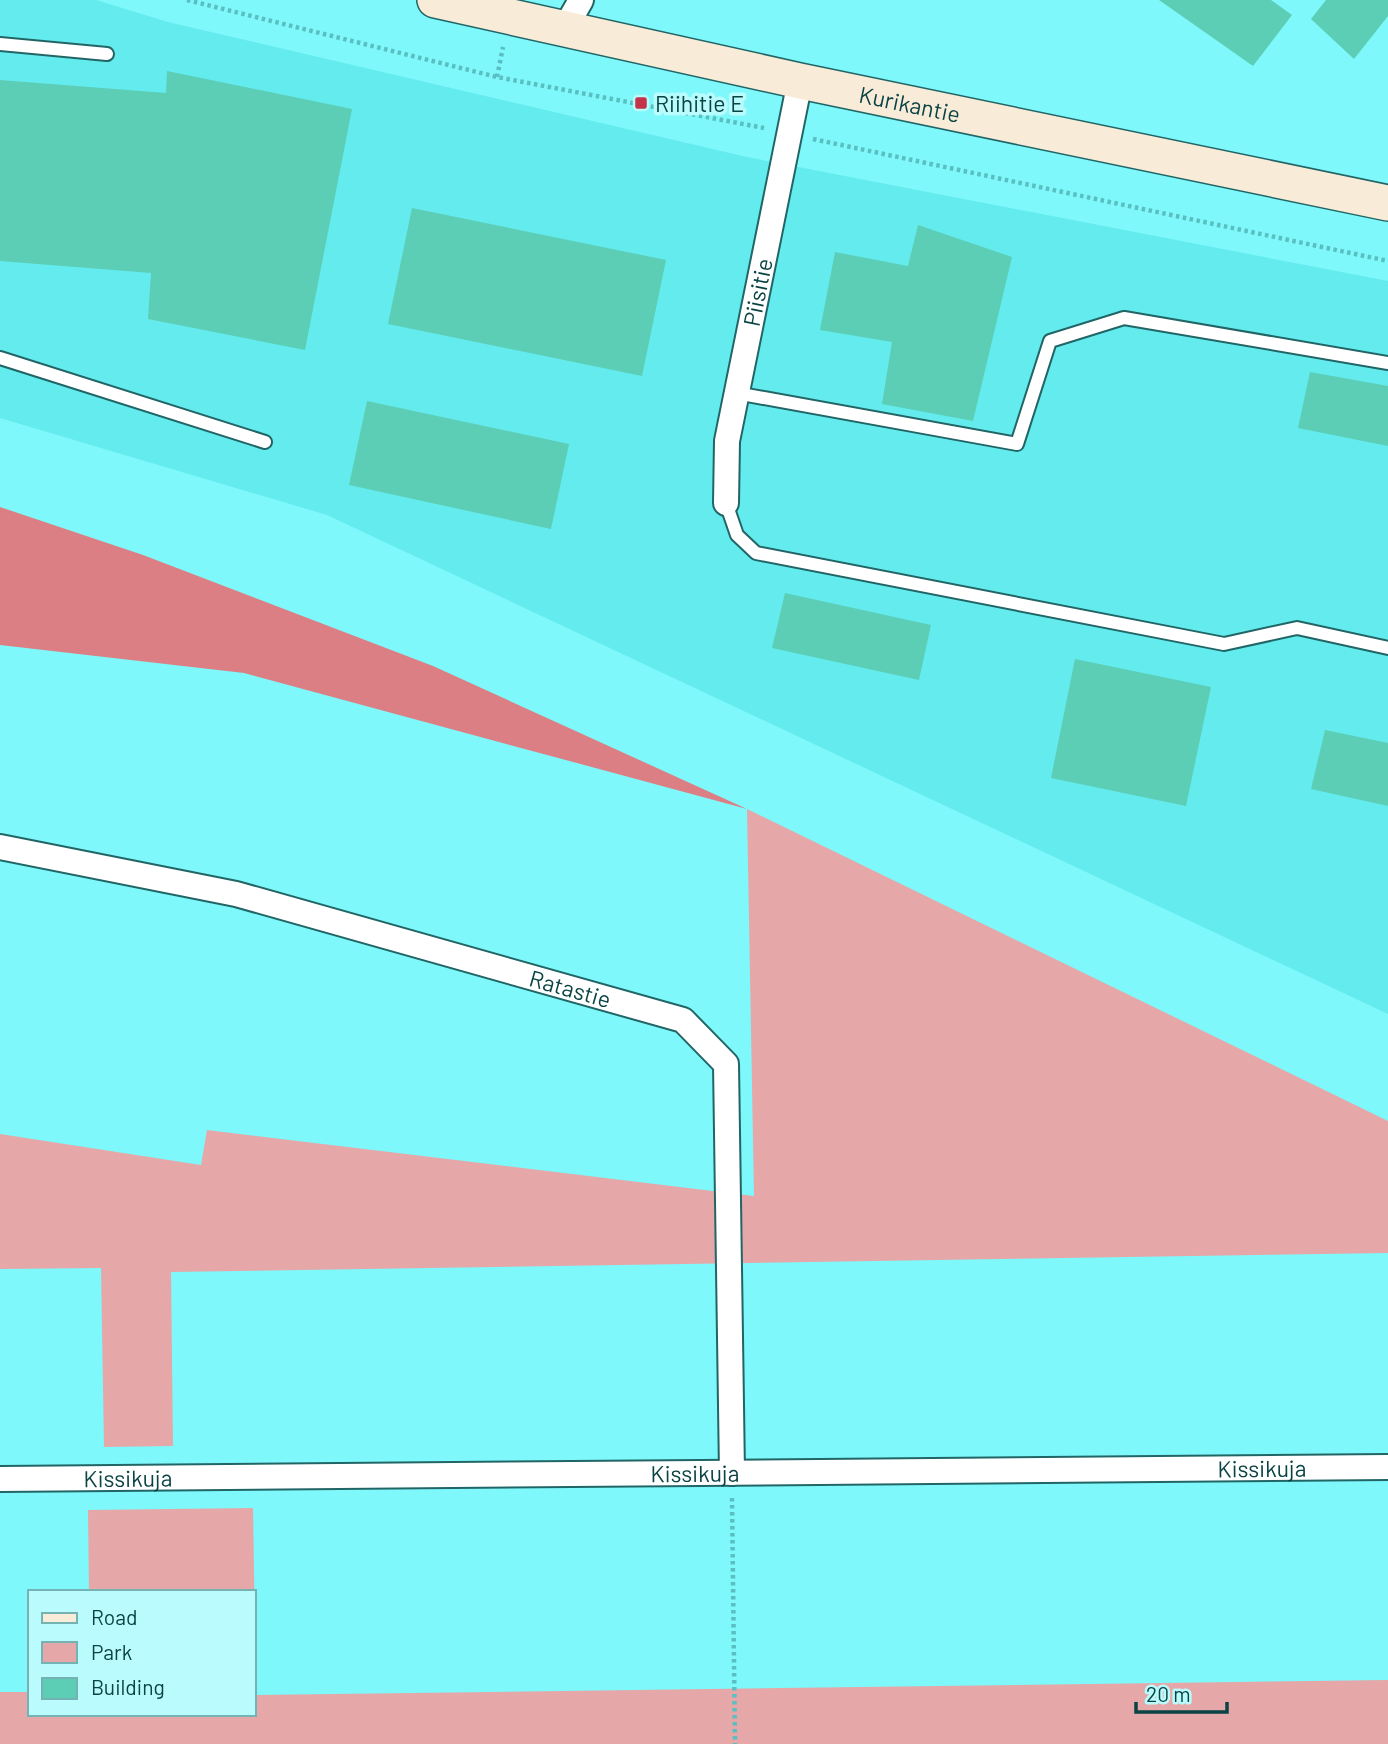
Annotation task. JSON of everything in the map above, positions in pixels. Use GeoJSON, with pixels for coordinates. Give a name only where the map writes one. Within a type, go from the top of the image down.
{"type":"FeatureCollection","features":[{"type":"Feature","properties":{"kind":"street","name":"Kurikantie"},"geometry":{"type":"LineString","coordinates":[[435,0],[800,81],[1388,203]]}},
{"type":"Feature","properties":{"kind":"street"},"geometry":{"type":"LineString","coordinates":[[564,30],[581,0]]}},
{"type":"Feature","properties":{"kind":"street","name":"Piisitie"},"geometry":{"type":"LineString","coordinates":[[726,503],[727,441],[800,81]]}},
{"type":"Feature","properties":{"kind":"street","name":"Ratastie"},"geometry":{"type":"LineString","coordinates":[[0,847],[236,894],[683,1020],[726,1064],[732,1473]]}},
{"type":"Feature","properties":{"kind":"street","name":"Kissikuja"},"geometry":{"type":"LineString","coordinates":[[0,1479],[1388,1467]]}},
{"type":"Feature","properties":{"kind":"lane"},"geometry":{"type":"LineString","coordinates":[[0,44],[107,54]]}},
{"type":"Feature","properties":{"kind":"lane"},"geometry":{"type":"LineString","coordinates":[[736,393],[1017,444],[1050,341],[1124,318],[1388,363]]}},
{"type":"Feature","properties":{"kind":"lane"},"geometry":{"type":"LineString","coordinates":[[0,358],[265,442]]}},
{"type":"Feature","properties":{"kind":"lane"},"geometry":{"type":"LineString","coordinates":[[726,503],[737,535],[756,553],[1224,644],[1297,628],[1388,648]]}},
{"type":"Feature","properties":{"kind":"path"},"geometry":{"type":"LineString","coordinates":[[732,1473],[735,1744]]}},
{"type":"Feature","properties":{"kind":"shaded area"},"geometry":{"type":"Polygon","coordinates":[[[0,0],[96,0],[168,22],[747,157],[1388,281],[1388,1014],[327,515],[0,418],[0,0]]]}},
{"type":"Feature","properties":{"kind":"shaded area"},"geometry":{"type":"Polygon","coordinates":[[[0,507],[143,555],[433,666],[747,809],[244,673],[0,645],[0,507]]]}},
{"type":"Feature","properties":{"kind":"green space"},"geometry":{"type":"Polygon","coordinates":[[[747,809],[1388,1121],[1388,1253],[171,1272],[173,1446],[104,1447],[101,1268],[0,1269],[0,1134],[201,1165],[207,1130],[754,1196],[747,809]]]}},
{"type":"Feature","properties":{"kind":"green space"},"geometry":{"type":"Polygon","coordinates":[[[253,1508],[254,1590],[89,1590],[88,1510],[253,1508]]]}},
{"type":"Feature","properties":{"kind":"green space"},"geometry":{"type":"Polygon","coordinates":[[[1388,1680],[1388,1744],[0,1744],[0,1692],[28,1692],[28,1716],[256,1716],[256,1695],[1388,1680]]]}},
{"type":"Feature","properties":{"kind":"building"},"geometry":{"type":"Polygon","coordinates":[[[1159,0],[1271,0],[1292,15],[1253,66],[1159,0]]]}},
{"type":"Feature","properties":{"kind":"building"},"geometry":{"type":"Polygon","coordinates":[[[1326,0],[1388,0],[1388,16],[1354,59],[1311,19],[1326,0]]]}},
{"type":"Feature","properties":{"kind":"building"},"geometry":{"type":"Polygon","coordinates":[[[167,71],[352,109],[305,350],[148,319],[151,273],[0,261],[0,80],[166,93],[167,71]]]}},
{"type":"Feature","properties":{"kind":"building"},"geometry":{"type":"Polygon","coordinates":[[[412,208],[666,260],[642,376],[388,324],[412,208]]]}},
{"type":"Feature","properties":{"kind":"building"},"geometry":{"type":"Polygon","coordinates":[[[918,225],[1012,257],[973,421],[882,404],[892,342],[820,330],[835,252],[908,266],[918,225]]]}},
{"type":"Feature","properties":{"kind":"building"},"geometry":{"type":"Polygon","coordinates":[[[1310,372],[1388,386],[1388,446],[1298,428],[1310,372]]]}},
{"type":"Feature","properties":{"kind":"building"},"geometry":{"type":"Polygon","coordinates":[[[367,401],[569,444],[551,529],[349,485],[367,401]]]}},
{"type":"Feature","properties":{"kind":"building"},"geometry":{"type":"Polygon","coordinates":[[[785,593],[931,625],[919,680],[772,648],[785,593]]]}},
{"type":"Feature","properties":{"kind":"building"},"geometry":{"type":"Polygon","coordinates":[[[1075,659],[1211,687],[1186,806],[1051,778],[1075,659]]]}},
{"type":"Feature","properties":{"kind":"building"},"geometry":{"type":"Polygon","coordinates":[[[1325,730],[1388,743],[1388,806],[1311,789],[1325,730]]]}},
{"type":"Feature","properties":{"kind":"place","name":"Riihitie E"},"geometry":{"type":"Point","coordinates":[641,103]}}]}
